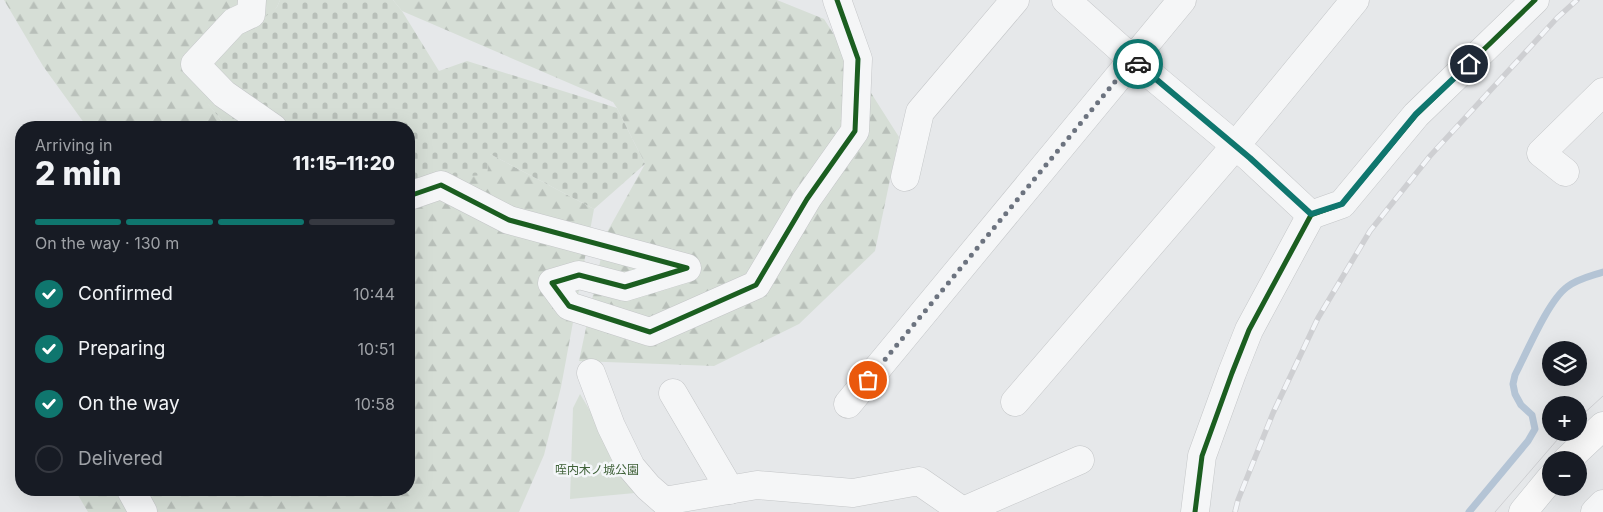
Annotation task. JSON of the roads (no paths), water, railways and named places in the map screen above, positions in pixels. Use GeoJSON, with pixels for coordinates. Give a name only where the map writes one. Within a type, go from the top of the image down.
{"type":"FeatureCollection","features":[{"type":"Feature","properties":{"kind":"main road"},"geometry":{"type":"LineString","coordinates":[[1577,451],[1603,426]]}},
{"type":"Feature","properties":{"kind":"main road"},"geometry":{"type":"LineString","coordinates":[[1523,512],[1542,489]]}},
{"type":"Feature","properties":{"kind":"street"},"geometry":{"type":"LineString","coordinates":[[252,0],[251,14],[234,22],[195,64],[224,94],[264,121]]}},
{"type":"Feature","properties":{"kind":"street"},"geometry":{"type":"LineString","coordinates":[[415,194],[441,185],[509,220],[687,268],[625,288],[579,275],[552,283],[569,306],[650,332],[756,285],[807,199],[855,131],[858,59],[837,0]]}},
{"type":"Feature","properties":{"kind":"street"},"geometry":{"type":"LineString","coordinates":[[905,177],[920,112],[1015,0]]}},
{"type":"Feature","properties":{"kind":"street"},"geometry":{"type":"LineString","coordinates":[[1066,0],[1133,60],[1236,145],[1311,214]]}},
{"type":"Feature","properties":{"kind":"street"},"geometry":{"type":"LineString","coordinates":[[848,404],[1182,0]]}},
{"type":"Feature","properties":{"kind":"street"},"geometry":{"type":"LineString","coordinates":[[1015,402],[1236,145],[1354,0]]}},
{"type":"Feature","properties":{"kind":"street"},"geometry":{"type":"LineString","coordinates":[[1195,512],[1202,456],[1232,373],[1249,330],[1311,214],[1342,204],[1416,114],[1534,0]]}},
{"type":"Feature","properties":{"kind":"street"},"geometry":{"type":"LineString","coordinates":[[1565,172],[1541,153],[1603,92]]}},
{"type":"Feature","properties":{"kind":"street"},"geometry":{"type":"LineString","coordinates":[[591,373],[611,426],[631,467],[648,487],[671,506],[730,490],[757,485],[853,493],[919,481],[963,511],[1080,460]]}},
{"type":"Feature","properties":{"kind":"street"},"geometry":{"type":"LineString","coordinates":[[673,393],[730,490]]}},
{"type":"Feature","properties":{"kind":"street"},"geometry":{"type":"LineString","coordinates":[[134,496],[143,512]]}},
{"type":"Feature","properties":{"kind":"street"},"geometry":{"type":"LineString","coordinates":[[1595,512],[1603,504]]}},
{"type":"Feature","properties":{"kind":"waterway"},"geometry":{"type":"LineString","coordinates":[[1469,512],[1528,441],[1535,429],[1532,415],[1521,405],[1515,394],[1513,384],[1515,375],[1545,315],[1560,294],[1571,284],[1603,272]]}},
{"type":"Feature","properties":{"kind":"tram line"},"geometry":{"type":"LineString","coordinates":[[1587,411],[1603,396]]}},
{"type":"Feature","properties":{"kind":"tram line"},"geometry":{"type":"LineString","coordinates":[[1495,512],[1556,441]]}},
{"type":"Feature","properties":{"kind":"railway"},"geometry":{"type":"LineString","coordinates":[[1235,512],[1273,413],[1318,318],[1370,231],[1430,156],[1557,18],[1577,0]]}},
{"type":"Feature","properties":{"kind":"park label","name":"咥内木ノ城公園"},"geometry":{"type":"Point","coordinates":[597,470]}}]}
